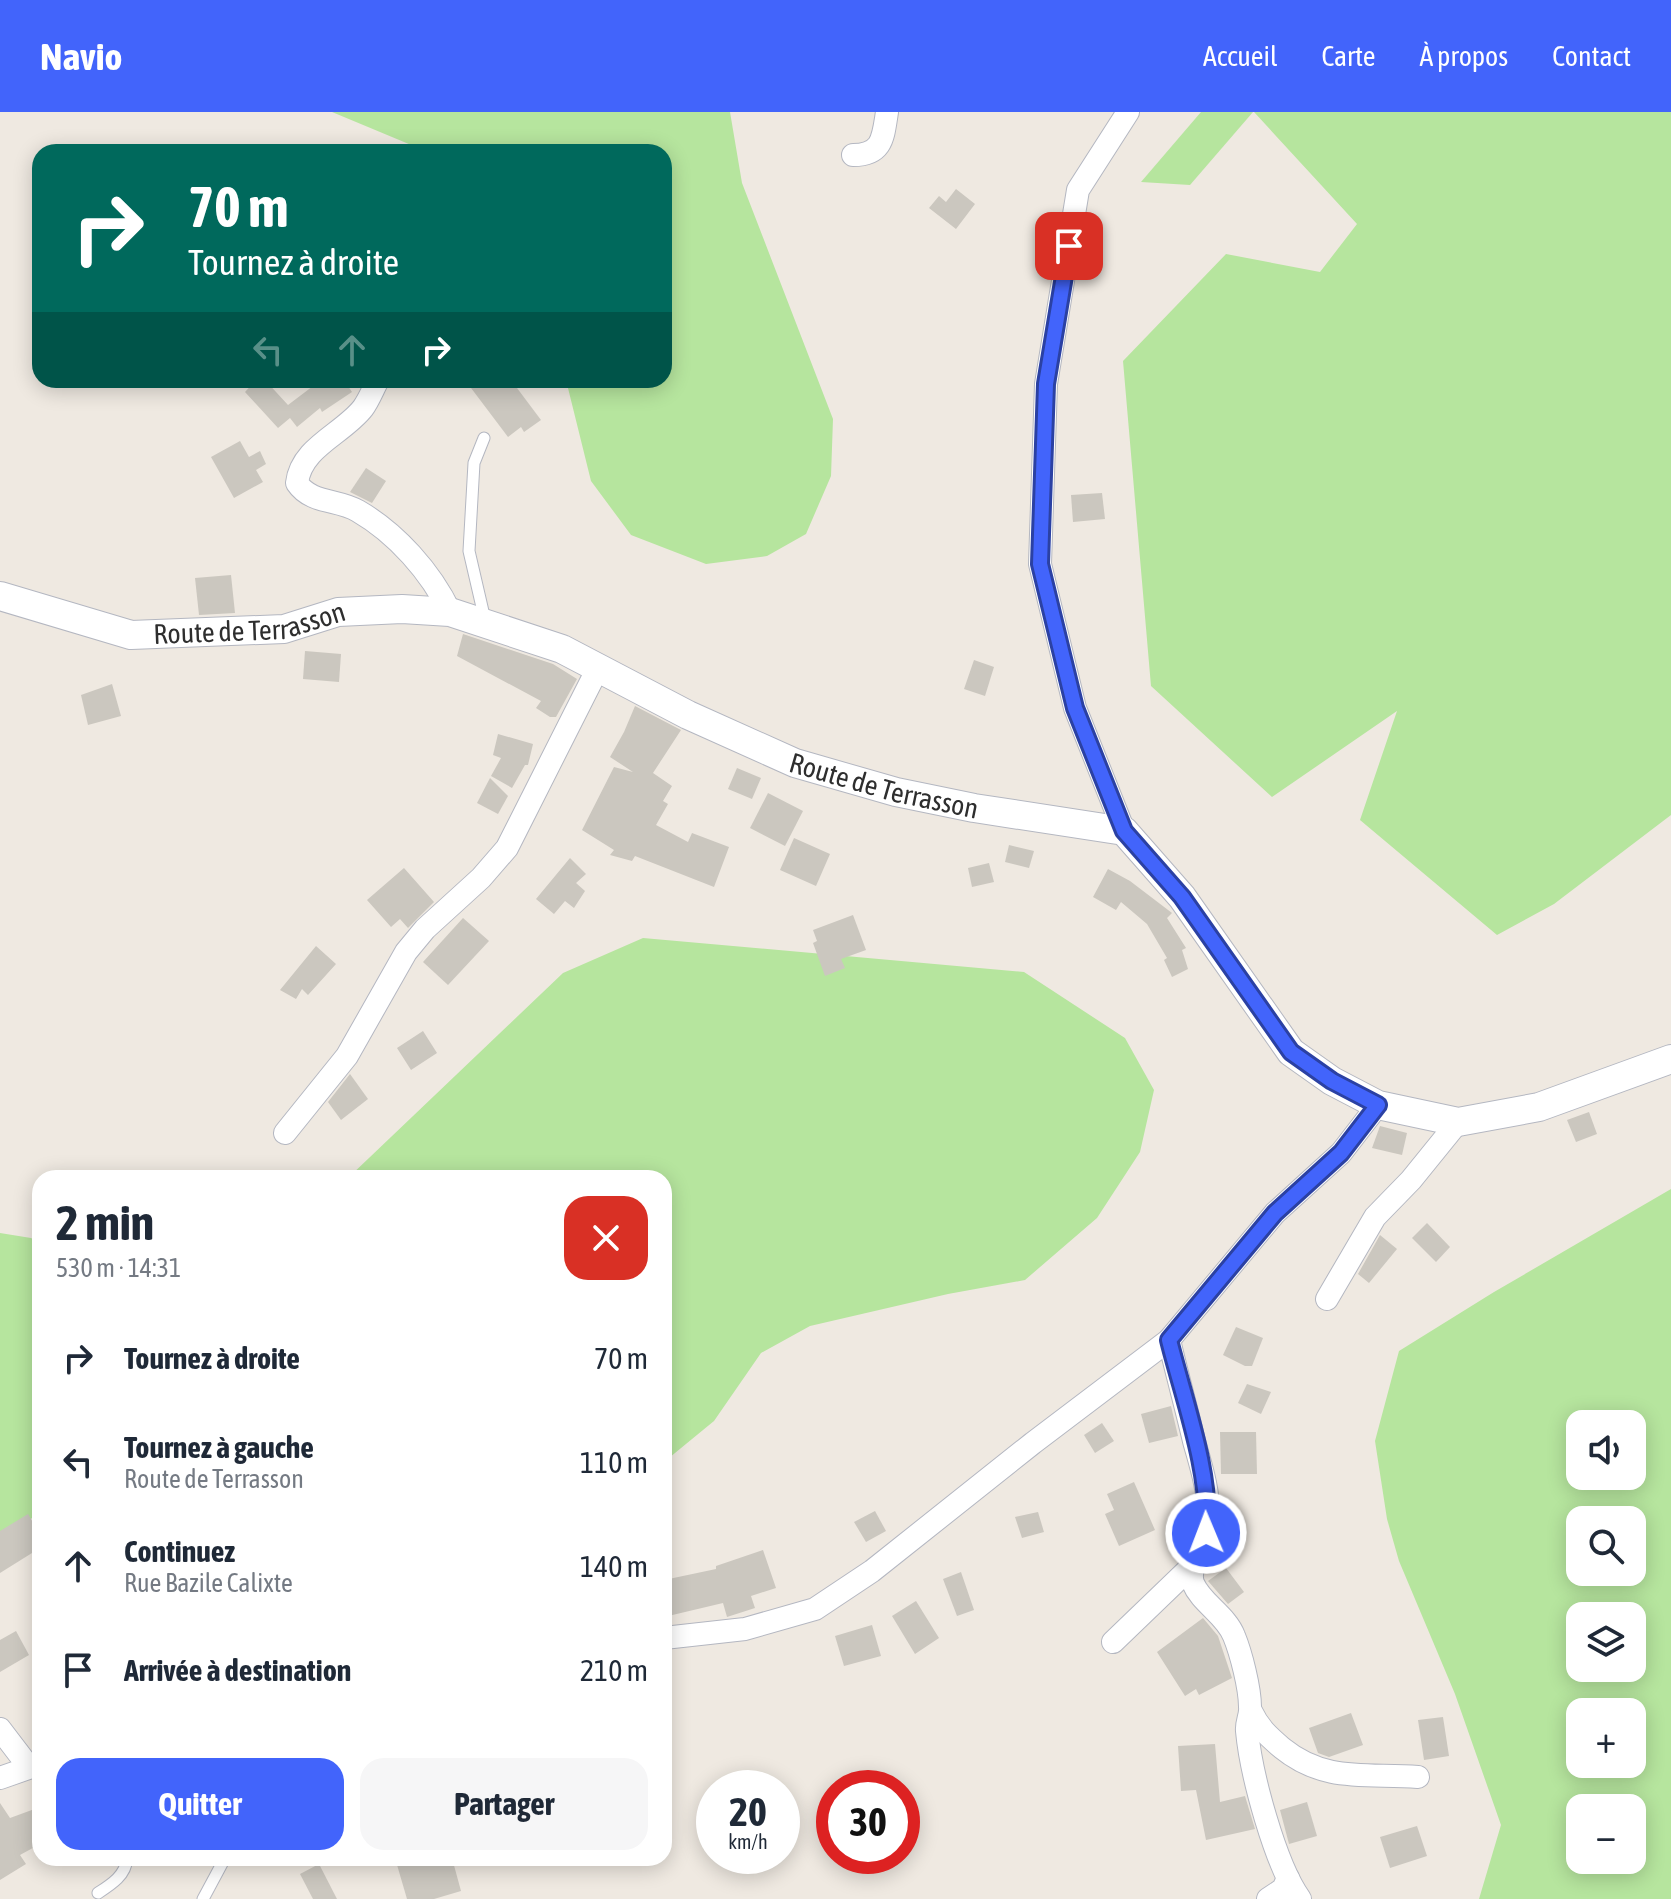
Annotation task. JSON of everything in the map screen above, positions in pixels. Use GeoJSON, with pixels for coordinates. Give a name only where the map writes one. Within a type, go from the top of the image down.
{"type":"FeatureCollection","features":[{"type":"Feature","properties":{"kind":"street"},"geometry":{"type":"LineString","coordinates":[[853,155],[868,155],[875,150],[887,112]]}},
{"type":"Feature","properties":{"kind":"street"},"geometry":{"type":"LineString","coordinates":[[1128,112],[1078,190],[1046,384],[1040,564],[1075,708],[1124,831],[1182,897],[1291,1052],[1332,1081],[1378,1105],[1458,1122],[1539,1107],[1671,1059]]}},
{"type":"Feature","properties":{"kind":"street"},"geometry":{"type":"LineString","coordinates":[[374,388],[363,409],[306,460],[299,471],[297,483],[310,496],[354,509],[376,523],[439,588],[450,612]]}},
{"type":"Feature","properties":{"kind":"street","name":"Route de Terrasson"},"geometry":{"type":"LineString","coordinates":[[0,596],[131,635],[284,629],[338,612],[402,609],[450,612],[485,621],[562,649],[688,715],[795,763],[912,795],[974,808],[1124,831]]}},
{"type":"Feature","properties":{"kind":"street"},"geometry":{"type":"LineString","coordinates":[[285,1133],[347,1056],[406,952],[507,848],[598,668]]}},
{"type":"Feature","properties":{"kind":"street"},"geometry":{"type":"LineString","coordinates":[[672,1637],[745,1629],[815,1609],[872,1571],[1169,1340],[1275,1213],[1341,1153],[1378,1105]]}},
{"type":"Feature","properties":{"kind":"street"},"geometry":{"type":"LineString","coordinates":[[1327,1299],[1375,1217],[1411,1180],[1458,1122]]}},
{"type":"Feature","properties":{"kind":"street"},"geometry":{"type":"LineString","coordinates":[[1113,1642],[1192,1566],[1206,1533],[1209,1510],[1200,1463],[1169,1340]]}},
{"type":"Feature","properties":{"kind":"street"},"geometry":{"type":"LineString","coordinates":[[1192,1566],[1193,1583],[1227,1622],[1235,1637],[1248,1687],[1251,1711],[1247,1726],[1252,1765],[1268,1823],[1288,1878],[1300,1899]]}},
{"type":"Feature","properties":{"kind":"street"},"geometry":{"type":"LineString","coordinates":[[1251,1711],[1265,1735],[1312,1768],[1346,1774],[1418,1777]]}},
{"type":"Feature","properties":{"kind":"street"},"geometry":{"type":"LineString","coordinates":[[0,1729],[32,1763]]}},
{"type":"Feature","properties":{"kind":"street"},"geometry":{"type":"LineString","coordinates":[[0,1778],[32,1767]]}},
{"type":"Feature","properties":{"kind":"street"},"geometry":{"type":"LineString","coordinates":[[1268,1899],[1283,1889],[1288,1878]]}},
{"type":"Feature","properties":{"kind":"lane"},"geometry":{"type":"LineString","coordinates":[[484,438],[474,463],[469,551],[485,621]]}},
{"type":"Feature","properties":{"kind":"lane"},"geometry":{"type":"LineString","coordinates":[[98,1893],[117,1880],[126,1866]]}},
{"type":"Feature","properties":{"kind":"lane"},"geometry":{"type":"LineString","coordinates":[[203,1899],[221,1866]]}},
{"type":"Feature","properties":{"kind":"green space"},"geometry":{"type":"Polygon","coordinates":[[[332,112],[730,112],[742,183],[833,419],[831,476],[806,534],[767,556],[706,564],[631,535],[591,481],[568,388],[672,388],[672,144],[409,144],[332,112]]]}},
{"type":"Feature","properties":{"kind":"green space"},"geometry":{"type":"Polygon","coordinates":[[[1201,112],[1253,112],[1190,185],[1141,182],[1201,112]]]}},
{"type":"Feature","properties":{"kind":"green space"},"geometry":{"type":"Polygon","coordinates":[[[1254,112],[1671,112],[1671,815],[1554,904],[1497,935],[1360,820],[1397,711],[1272,797],[1151,686],[1123,361],[1226,254],[1320,272],[1357,224],[1254,112]]]}},
{"type":"Feature","properties":{"kind":"green space"},"geometry":{"type":"Polygon","coordinates":[[[643,938],[1024,972],[1125,1038],[1154,1090],[1140,1152],[1097,1218],[1025,1280],[948,1294],[810,1326],[761,1353],[714,1421],[672,1455],[672,1170],[356,1170],[563,973],[643,938]]]}},
{"type":"Feature","properties":{"kind":"green space"},"geometry":{"type":"Polygon","coordinates":[[[1671,1189],[1671,1899],[1479,1899],[1501,1825],[1455,1694],[1399,1561],[1387,1519],[1375,1441],[1399,1351],[1671,1189]]]}},
{"type":"Feature","properties":{"kind":"green space"},"geometry":{"type":"Polygon","coordinates":[[[0,1233],[32,1239],[32,1518],[17,1526],[0,1542],[0,1233]]]}},
{"type":"Feature","properties":{"kind":"building"},"geometry":{"type":"Polygon","coordinates":[[[956,189],[975,204],[956,229],[929,208],[939,196],[946,202],[956,189]]]}},
{"type":"Feature","properties":{"kind":"building"},"geometry":{"type":"Polygon","coordinates":[[[249,388],[272,388],[288,405],[310,388],[349,388],[352,392],[322,412],[320,408],[297,427],[290,418],[278,428],[245,392],[249,388]]]}},
{"type":"Feature","properties":{"kind":"building"},"geometry":{"type":"Polygon","coordinates":[[[471,388],[517,388],[541,420],[524,432],[521,427],[508,437],[471,388]]]}},
{"type":"Feature","properties":{"kind":"building"},"geometry":{"type":"Polygon","coordinates":[[[240,441],[249,457],[260,451],[266,464],[256,470],[263,482],[234,498],[211,457],[240,441]]]}},
{"type":"Feature","properties":{"kind":"building"},"geometry":{"type":"Polygon","coordinates":[[[366,468],[386,481],[372,503],[350,492],[366,468]]]}},
{"type":"Feature","properties":{"kind":"building"},"geometry":{"type":"Polygon","coordinates":[[[1102,493],[1105,519],[1073,522],[1071,495],[1102,493]]]}},
{"type":"Feature","properties":{"kind":"building"},"geometry":{"type":"Polygon","coordinates":[[[231,575],[235,613],[199,615],[195,578],[231,575]]]}},
{"type":"Feature","properties":{"kind":"building"},"geometry":{"type":"Polygon","coordinates":[[[463,634],[553,664],[577,679],[556,717],[550,717],[536,708],[541,701],[457,656],[463,634]]]}},
{"type":"Feature","properties":{"kind":"building"},"geometry":{"type":"Polygon","coordinates":[[[305,651],[341,654],[339,682],[303,679],[305,651]]]}},
{"type":"Feature","properties":{"kind":"building"},"geometry":{"type":"Polygon","coordinates":[[[974,660],[994,667],[985,696],[964,689],[974,660]]]}},
{"type":"Feature","properties":{"kind":"building"},"geometry":{"type":"Polygon","coordinates":[[[112,684],[121,716],[88,725],[81,695],[112,684]]]}},
{"type":"Feature","properties":{"kind":"building"},"geometry":{"type":"Polygon","coordinates":[[[635,706],[681,730],[653,773],[672,786],[663,801],[668,804],[656,825],[688,842],[692,833],[729,847],[714,887],[635,856],[632,861],[610,855],[614,850],[582,830],[614,767],[633,772],[610,757],[635,706]]]}},
{"type":"Feature","properties":{"kind":"building"},"geometry":{"type":"Polygon","coordinates":[[[498,734],[533,744],[528,765],[525,765],[512,788],[491,776],[501,758],[493,755],[498,734]]]}},
{"type":"Feature","properties":{"kind":"building"},"geometry":{"type":"Polygon","coordinates":[[[737,768],[761,778],[752,799],[728,789],[737,768]]]}},
{"type":"Feature","properties":{"kind":"building"},"geometry":{"type":"Polygon","coordinates":[[[490,778],[508,796],[498,814],[477,803],[490,778]]]}},
{"type":"Feature","properties":{"kind":"building"},"geometry":{"type":"Polygon","coordinates":[[[768,793],[803,811],[785,846],[750,828],[768,793]]]}},
{"type":"Feature","properties":{"kind":"building"},"geometry":{"type":"Polygon","coordinates":[[[794,838],[830,854],[816,886],[780,870],[794,838]]]}},
{"type":"Feature","properties":{"kind":"building"},"geometry":{"type":"Polygon","coordinates":[[[1009,845],[1034,851],[1029,868],[1005,862],[1009,845]]]}},
{"type":"Feature","properties":{"kind":"building"},"geometry":{"type":"Polygon","coordinates":[[[570,858],[586,874],[576,883],[585,891],[574,908],[565,901],[554,914],[536,899],[570,858]]]}},
{"type":"Feature","properties":{"kind":"building"},"geometry":{"type":"Polygon","coordinates":[[[989,863],[994,882],[972,887],[968,868],[989,863]]]}},
{"type":"Feature","properties":{"kind":"building"},"geometry":{"type":"Polygon","coordinates":[[[404,868],[434,902],[408,928],[400,919],[391,927],[367,900],[404,868]]]}},
{"type":"Feature","properties":{"kind":"building"},"geometry":{"type":"Polygon","coordinates":[[[1108,869],[1130,881],[1172,913],[1167,918],[1186,948],[1182,950],[1188,969],[1172,977],[1164,960],[1167,958],[1147,924],[1121,902],[1116,910],[1093,897],[1108,869]]]}},
{"type":"Feature","properties":{"kind":"building"},"geometry":{"type":"Polygon","coordinates":[[[853,915],[866,950],[841,959],[845,968],[825,976],[813,943],[817,941],[813,930],[853,915]]]}},
{"type":"Feature","properties":{"kind":"building"},"geometry":{"type":"Polygon","coordinates":[[[463,918],[489,941],[448,985],[423,962],[463,918]]]}},
{"type":"Feature","properties":{"kind":"building"},"geometry":{"type":"Polygon","coordinates":[[[316,946],[336,964],[308,995],[302,989],[296,999],[280,990],[316,946]]]}},
{"type":"Feature","properties":{"kind":"building"},"geometry":{"type":"Polygon","coordinates":[[[423,1031],[437,1053],[411,1070],[397,1048],[423,1031]]]}},
{"type":"Feature","properties":{"kind":"building"},"geometry":{"type":"Polygon","coordinates":[[[350,1074],[368,1099],[341,1120],[328,1102],[350,1074]]]}},
{"type":"Feature","properties":{"kind":"building"},"geometry":{"type":"Polygon","coordinates":[[[1589,1112],[1597,1134],[1576,1142],[1567,1120],[1589,1112]]]}},
{"type":"Feature","properties":{"kind":"building"},"geometry":{"type":"Polygon","coordinates":[[[1380,1126],[1407,1133],[1402,1155],[1372,1148],[1380,1126]]]}},
{"type":"Feature","properties":{"kind":"building"},"geometry":{"type":"Polygon","coordinates":[[[1427,1223],[1450,1247],[1436,1262],[1412,1238],[1427,1223]]]}},
{"type":"Feature","properties":{"kind":"building"},"geometry":{"type":"Polygon","coordinates":[[[1380,1235],[1397,1249],[1369,1283],[1358,1274],[1380,1235]]]}},
{"type":"Feature","properties":{"kind":"building"},"geometry":{"type":"Polygon","coordinates":[[[1236,1327],[1263,1338],[1252,1366],[1245,1366],[1223,1355],[1236,1327]]]}},
{"type":"Feature","properties":{"kind":"building"},"geometry":{"type":"Polygon","coordinates":[[[1247,1384],[1271,1392],[1261,1414],[1238,1403],[1247,1384]]]}},
{"type":"Feature","properties":{"kind":"building"},"geometry":{"type":"Polygon","coordinates":[[[1171,1406],[1178,1436],[1149,1443],[1141,1414],[1171,1406]]]}},
{"type":"Feature","properties":{"kind":"building"},"geometry":{"type":"Polygon","coordinates":[[[1102,1423],[1114,1441],[1095,1453],[1084,1435],[1102,1423]]]}},
{"type":"Feature","properties":{"kind":"building"},"geometry":{"type":"Polygon","coordinates":[[[1220,1432],[1256,1432],[1257,1474],[1221,1474],[1220,1432]]]}},
{"type":"Feature","properties":{"kind":"building"},"geometry":{"type":"Polygon","coordinates":[[[1134,1482],[1155,1530],[1119,1546],[1105,1514],[1114,1510],[1107,1494],[1134,1482]]]}},
{"type":"Feature","properties":{"kind":"building"},"geometry":{"type":"Polygon","coordinates":[[[875,1511],[886,1531],[866,1542],[854,1522],[875,1511]]]}},
{"type":"Feature","properties":{"kind":"building"},"geometry":{"type":"Polygon","coordinates":[[[1038,1512],[1044,1532],[1022,1538],[1015,1517],[1038,1512]]]}},
{"type":"Feature","properties":{"kind":"building"},"geometry":{"type":"Polygon","coordinates":[[[28,1514],[32,1521],[32,1553],[0,1573],[0,1531],[28,1514]]]}},
{"type":"Feature","properties":{"kind":"building"},"geometry":{"type":"Polygon","coordinates":[[[763,1550],[776,1588],[751,1596],[755,1608],[727,1617],[723,1603],[672,1615],[672,1578],[716,1569],[716,1566],[763,1550]]]}},
{"type":"Feature","properties":{"kind":"building"},"geometry":{"type":"Polygon","coordinates":[[[1226,1568],[1244,1592],[1228,1604],[1208,1581],[1226,1568]]]}},
{"type":"Feature","properties":{"kind":"building"},"geometry":{"type":"Polygon","coordinates":[[[961,1572],[974,1610],[957,1616],[943,1579],[961,1572]]]}},
{"type":"Feature","properties":{"kind":"building"},"geometry":{"type":"Polygon","coordinates":[[[916,1601],[939,1638],[915,1654],[892,1616],[916,1601]]]}},
{"type":"Feature","properties":{"kind":"building"},"geometry":{"type":"Polygon","coordinates":[[[1203,1618],[1218,1636],[1232,1678],[1199,1695],[1196,1689],[1185,1696],[1157,1652],[1203,1618]]]}},
{"type":"Feature","properties":{"kind":"building"},"geometry":{"type":"Polygon","coordinates":[[[872,1625],[881,1656],[844,1666],[835,1636],[872,1625]]]}},
{"type":"Feature","properties":{"kind":"building"},"geometry":{"type":"Polygon","coordinates":[[[16,1631],[29,1655],[0,1672],[0,1640],[16,1631]]]}},
{"type":"Feature","properties":{"kind":"building"},"geometry":{"type":"Polygon","coordinates":[[[1351,1713],[1363,1745],[1329,1757],[1318,1753],[1309,1728],[1351,1713]]]}},
{"type":"Feature","properties":{"kind":"building"},"geometry":{"type":"Polygon","coordinates":[[[1443,1717],[1449,1756],[1424,1760],[1418,1720],[1443,1717]]]}},
{"type":"Feature","properties":{"kind":"building"},"geometry":{"type":"Polygon","coordinates":[[[1215,1744],[1220,1802],[1245,1796],[1255,1829],[1206,1840],[1196,1790],[1181,1791],[1178,1746],[1215,1744]]]}},
{"type":"Feature","properties":{"kind":"building"},"geometry":{"type":"Polygon","coordinates":[[[1307,1802],[1317,1836],[1289,1844],[1280,1810],[1307,1802]]]}},
{"type":"Feature","properties":{"kind":"building"},"geometry":{"type":"Polygon","coordinates":[[[0,1803],[10,1818],[32,1810],[32,1848],[20,1855],[26,1864],[0,1880],[0,1803]]]}},
{"type":"Feature","properties":{"kind":"building"},"geometry":{"type":"Polygon","coordinates":[[[1417,1826],[1427,1856],[1390,1868],[1380,1837],[1417,1826]]]}},
{"type":"Feature","properties":{"kind":"building"},"geometry":{"type":"Polygon","coordinates":[[[320,1866],[337,1899],[313,1899],[300,1874],[320,1866]]]}},
{"type":"Feature","properties":{"kind":"building"},"geometry":{"type":"Polygon","coordinates":[[[397,1866],[454,1866],[461,1891],[434,1899],[407,1899],[397,1866]]]}},
{"type":"Feature","properties":{"kind":"route"},"geometry":{"type":"LineString","coordinates":[[1069,246],[1046,384],[1040,564],[1075,708],[1124,831],[1182,897],[1291,1052],[1332,1081],[1378,1105],[1341,1153],[1275,1213],[1169,1340],[1200,1463],[1209,1510],[1206,1533]]}}]}
